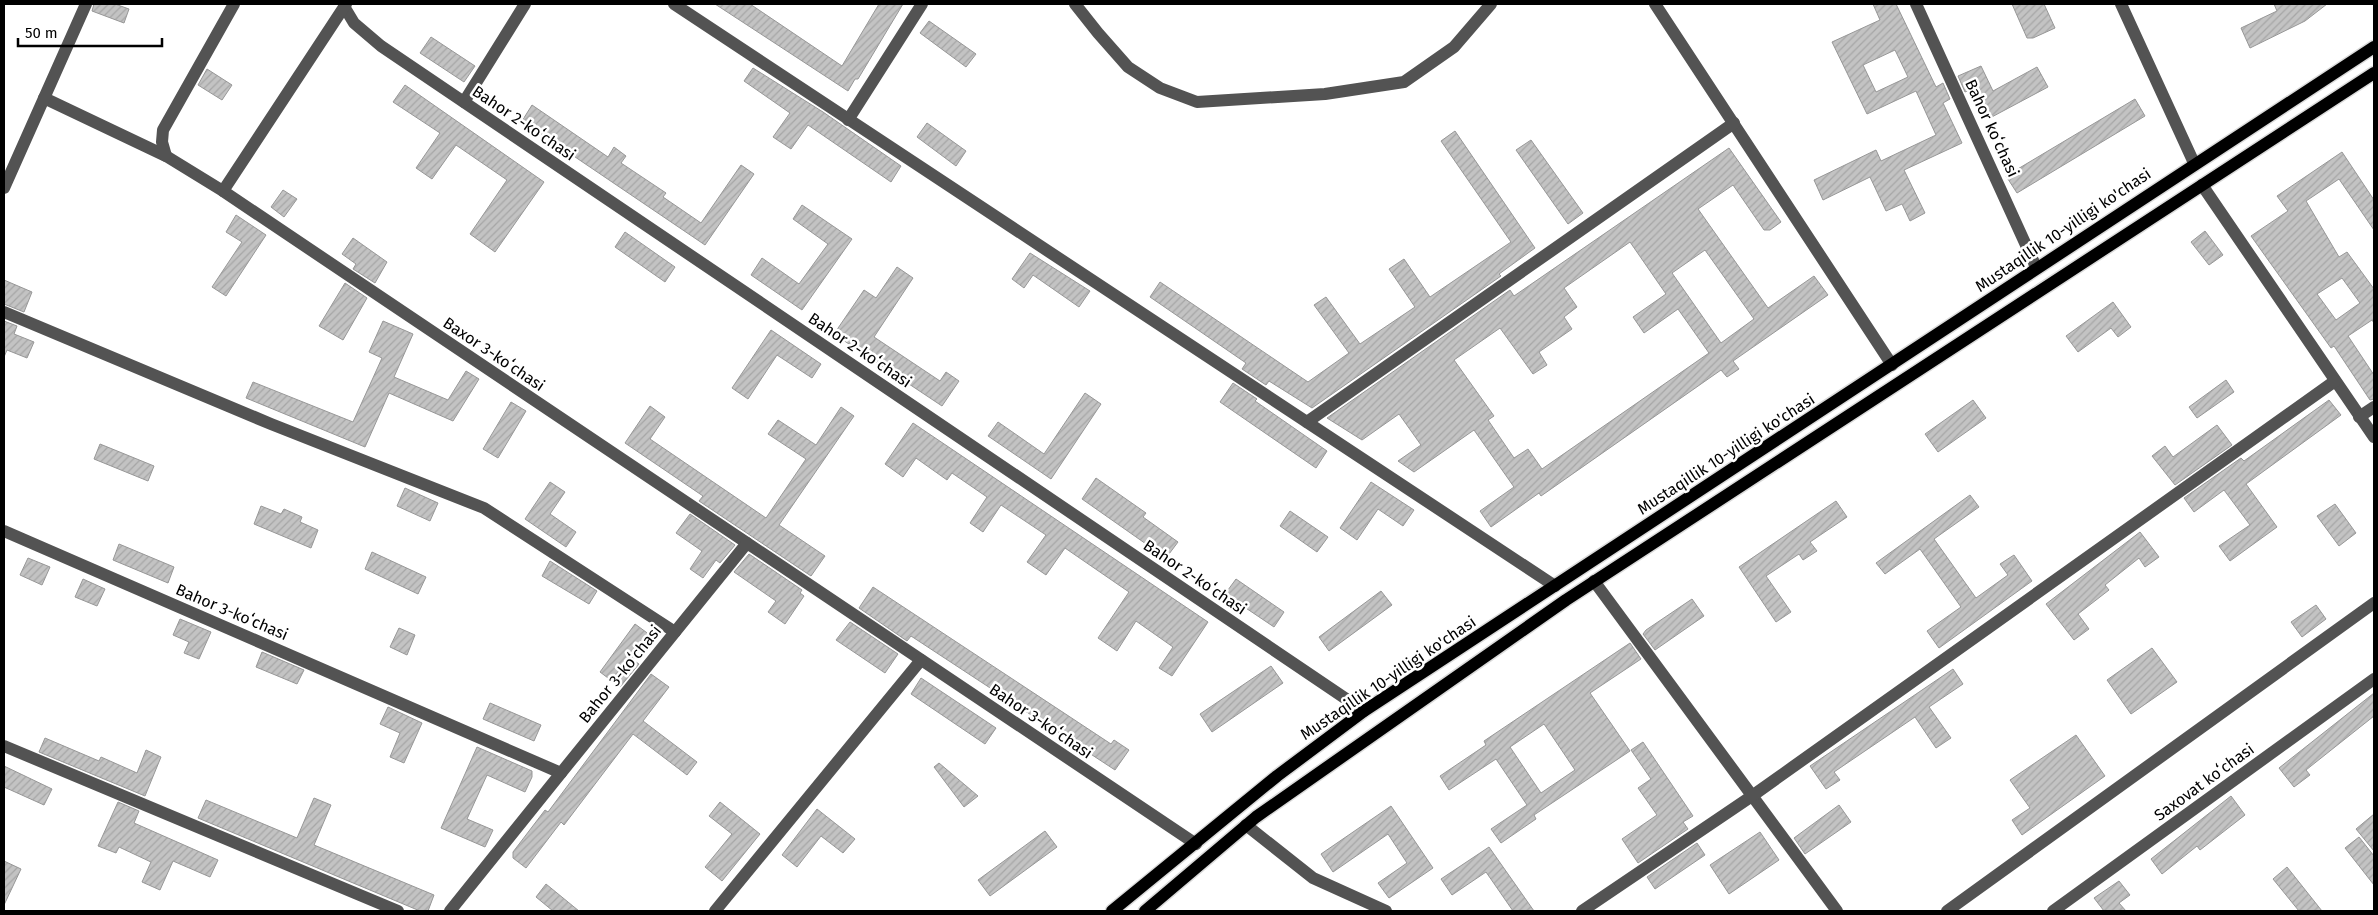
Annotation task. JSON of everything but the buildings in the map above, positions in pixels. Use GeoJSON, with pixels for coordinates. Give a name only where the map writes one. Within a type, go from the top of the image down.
{"type":"FeatureCollection","features":[{"type":"Feature","properties":{"kind":"main road","name":"Mustaqillik 10-yilligi ko'chasi"},"geometry":{"type":"LineString","coordinates":[[1112,911],[1277,776],[1364,711],[1892,365],[2194,163],[2374,47]]}},
{"type":"Feature","properties":{"kind":"main road","name":"Mustaqillik 10-yilligi ko'chasi"},"geometry":{"type":"LineString","coordinates":[[1145,911],[1246,825],[1594,581],[2374,73]]}},
{"type":"Feature","properties":{"kind":"street"},"geometry":{"type":"LineString","coordinates":[[4,188],[86,4]]}},
{"type":"Feature","properties":{"kind":"street"},"geometry":{"type":"LineString","coordinates":[[166,156],[162,142],[163,130],[234,4]]}},
{"type":"Feature","properties":{"kind":"street"},"geometry":{"type":"LineString","coordinates":[[464,102],[525,4]]}},
{"type":"Feature","properties":{"kind":"street"},"geometry":{"type":"LineString","coordinates":[[674,4],[1555,586]]}},
{"type":"Feature","properties":{"kind":"street"},"geometry":{"type":"LineString","coordinates":[[848,120],[922,4]]}},
{"type":"Feature","properties":{"kind":"street"},"geometry":{"type":"LineString","coordinates":[[1075,4],[1128,67],[1160,88],[1196,102],[1325,94],[1404,82],[1454,47],[1491,4]]}},
{"type":"Feature","properties":{"kind":"street"},"geometry":{"type":"LineString","coordinates":[[1655,4],[1892,365]]}},
{"type":"Feature","properties":{"kind":"street","name":"Bahor koʻchasi"},"geometry":{"type":"LineString","coordinates":[[1916,4],[2036,267]]}},
{"type":"Feature","properties":{"kind":"street"},"geometry":{"type":"LineString","coordinates":[[2121,4],[2194,163]]}},
{"type":"Feature","properties":{"kind":"street"},"geometry":{"type":"LineString","coordinates":[[222,191],[345,6]]}},
{"type":"Feature","properties":{"kind":"street","name":"Bahor 2-koʻchasi"},"geometry":{"type":"LineString","coordinates":[[345,6],[354,23],[381,46],[1364,711]]}},
{"type":"Feature","properties":{"kind":"street","name":"Baxor 3-koʻchasi"},"geometry":{"type":"LineString","coordinates":[[44,98],[166,156],[222,191],[747,543]]}},
{"type":"Feature","properties":{"kind":"street"},"geometry":{"type":"LineString","coordinates":[[1307,422],[1734,123]]}},
{"type":"Feature","properties":{"kind":"street"},"geometry":{"type":"LineString","coordinates":[[2202,185],[2374,437]]}},
{"type":"Feature","properties":{"kind":"street"},"geometry":{"type":"LineString","coordinates":[[4,312],[271,424],[484,508],[675,632]]}},
{"type":"Feature","properties":{"kind":"street"},"geometry":{"type":"LineString","coordinates":[[1582,911],[1752,796],[2335,381]]}},
{"type":"Feature","properties":{"kind":"street"},"geometry":{"type":"LineString","coordinates":[[2359,417],[2374,407]]}},
{"type":"Feature","properties":{"kind":"street","name":"Bahor 3-koʻchasi"},"geometry":{"type":"LineString","coordinates":[[4,531],[562,773],[747,543],[1196,844]]}},
{"type":"Feature","properties":{"kind":"street"},"geometry":{"type":"LineString","coordinates":[[1594,581],[1836,911]]}},
{"type":"Feature","properties":{"kind":"street"},"geometry":{"type":"LineString","coordinates":[[1947,911],[1963,907],[2374,603]]}},
{"type":"Feature","properties":{"kind":"street"},"geometry":{"type":"LineString","coordinates":[[715,911],[920,660]]}},
{"type":"Feature","properties":{"kind":"street","name":"Saxovat koʻchasi"},"geometry":{"type":"LineString","coordinates":[[2054,911],[2374,679]]}},
{"type":"Feature","properties":{"kind":"street"},"geometry":{"type":"LineString","coordinates":[[4,746],[398,911]]}},
{"type":"Feature","properties":{"kind":"street"},"geometry":{"type":"LineString","coordinates":[[450,911],[562,773]]}},
{"type":"Feature","properties":{"kind":"street"},"geometry":{"type":"LineString","coordinates":[[1246,825],[1313,878],[1386,911]]}}]}
